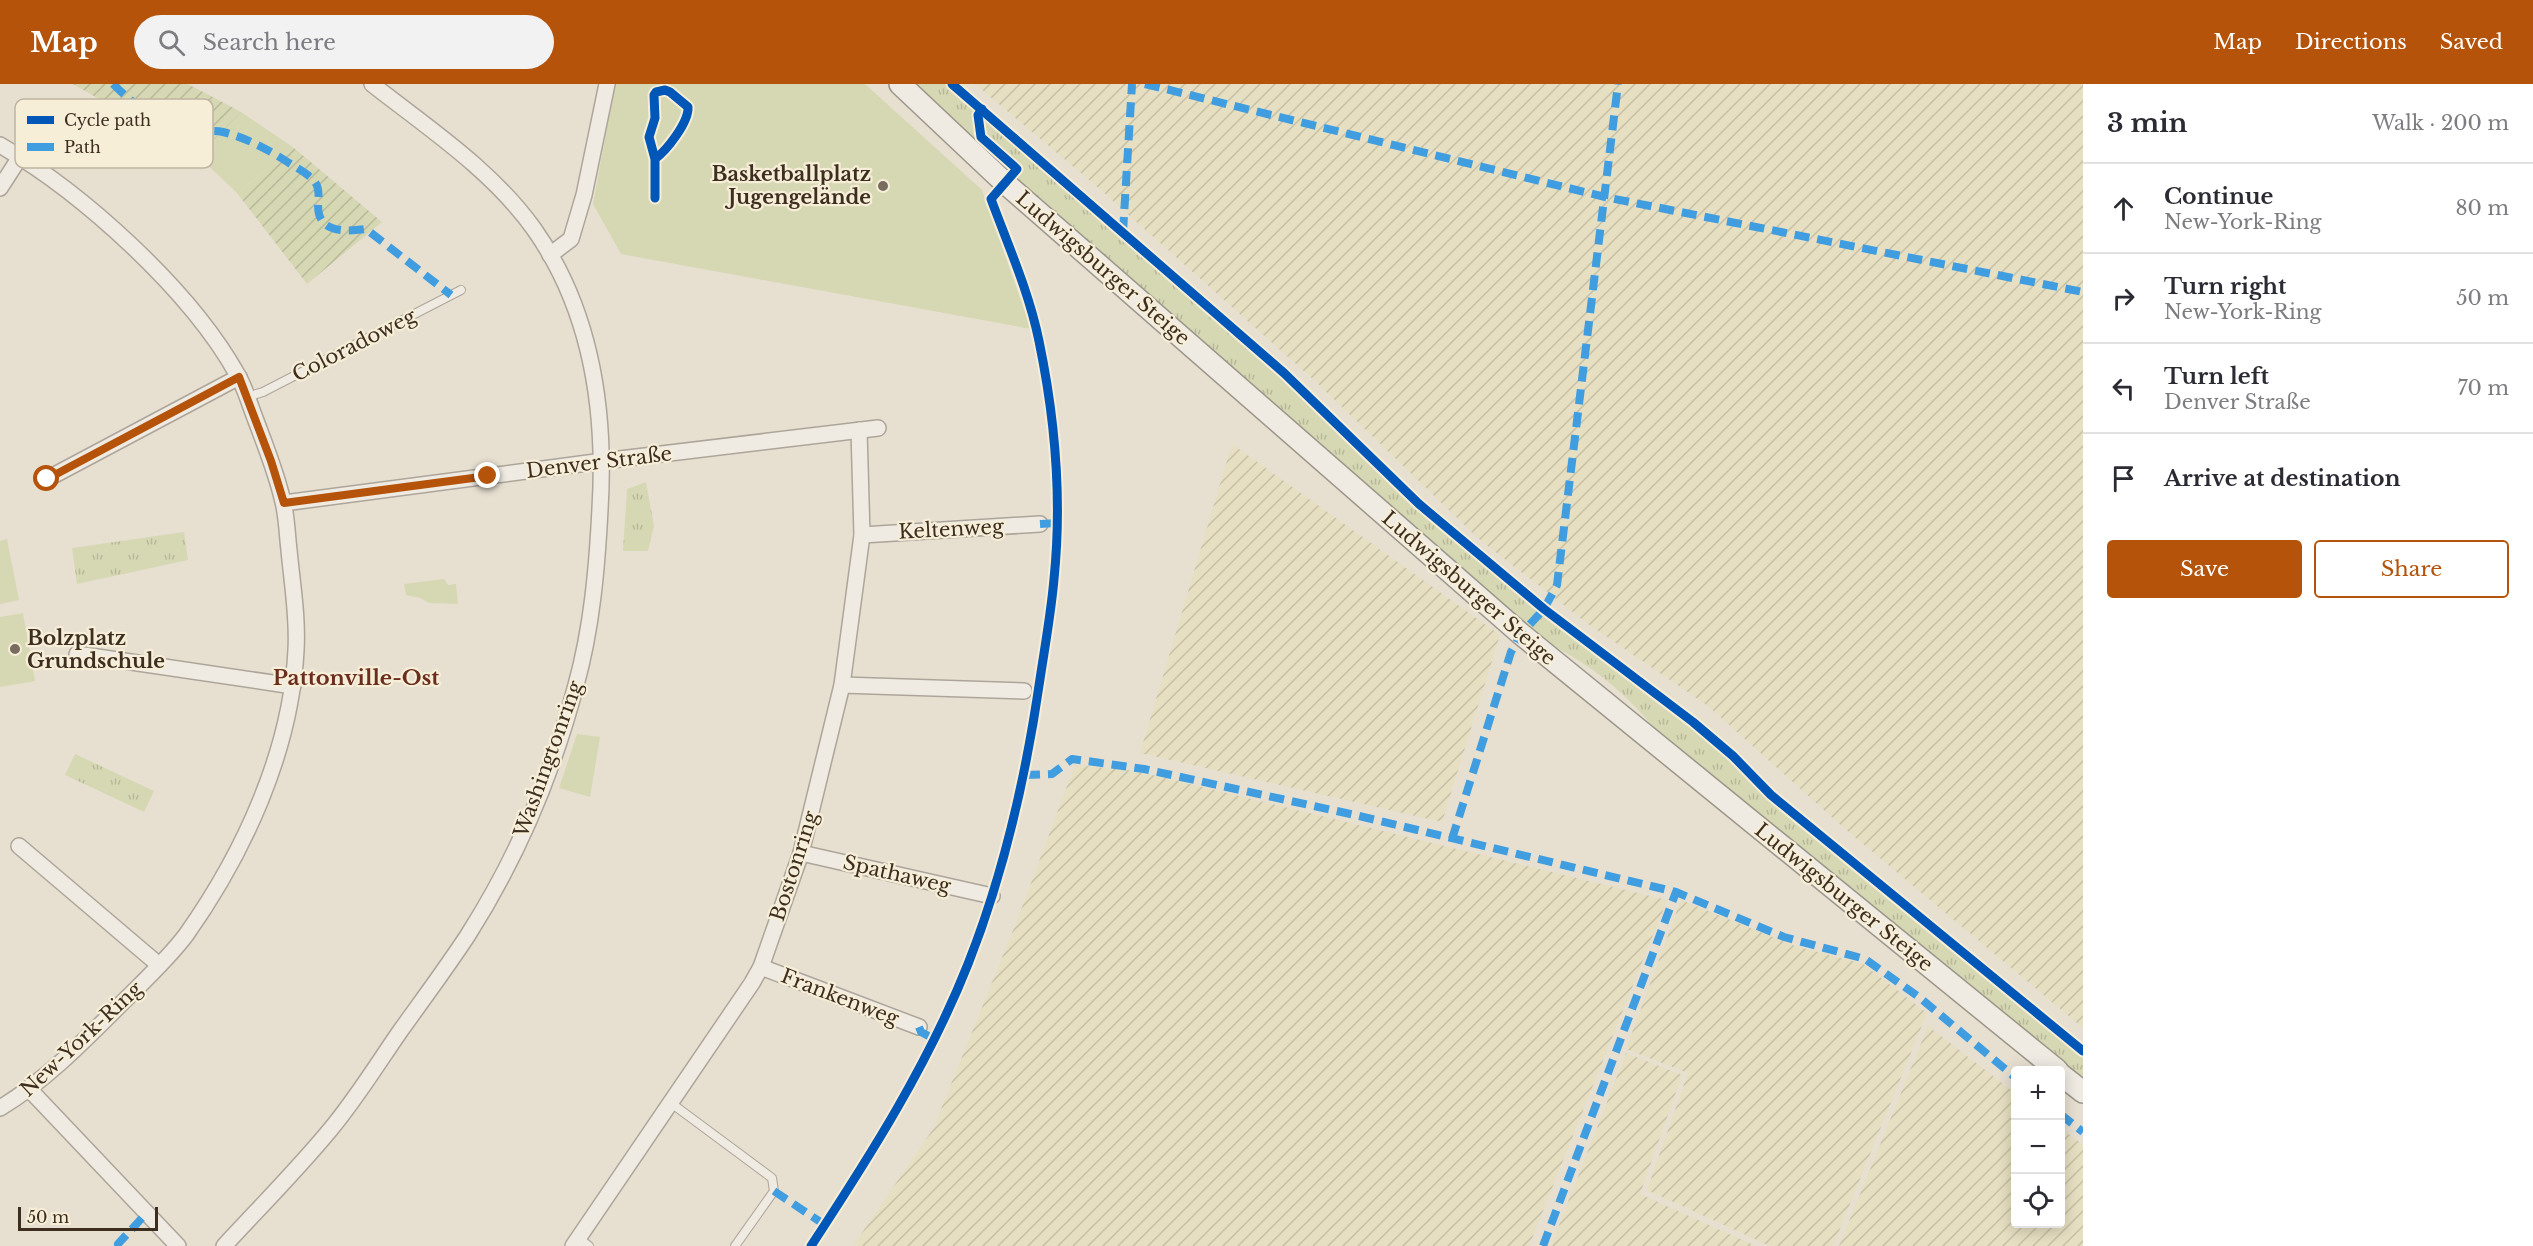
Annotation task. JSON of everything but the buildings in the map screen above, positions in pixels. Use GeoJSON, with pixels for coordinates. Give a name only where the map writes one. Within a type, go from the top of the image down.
{"type":"FeatureCollection","features":[{"type":"Feature","properties":{"kind":"main road","name":"Ludwigsburger Steige"},"geometry":{"type":"LineString","coordinates":[[900,84],[1005,183],[1521,634],[2050,1066]]}},
{"type":"Feature","properties":{"kind":"main road"},"geometry":{"type":"LineString","coordinates":[[2065,1077],[2083,1092]]}},
{"type":"Feature","properties":{"kind":"street","name":"Washingtonring"},"geometry":{"type":"LineString","coordinates":[[224,1246],[332,1128],[467,936],[494,891],[525,828],[563,729],[577,682],[596,583],[603,461],[600,407],[590,356],[576,307],[550,255],[533,228],[497,186],[456,149],[372,84]]}},
{"type":"Feature","properties":{"kind":"street"},"geometry":{"type":"LineString","coordinates":[[550,255],[571,239],[584,195],[607,84]]}},
{"type":"Feature","properties":{"kind":"street","name":"New-York-Ring"},"geometry":{"type":"LineString","coordinates":[[0,145],[15,154]]}},
{"type":"Feature","properties":{"kind":"street"},"geometry":{"type":"LineString","coordinates":[[0,188],[15,165]]}},
{"type":"Feature","properties":{"kind":"street","name":"New-York-Ring"},"geometry":{"type":"LineString","coordinates":[[0,1108],[30,1090],[159,965],[185,936],[247,832],[279,743],[293,686],[296,648],[295,608],[284,503],[271,461],[239,377],[219,343],[204,324],[137,251],[81,203],[35,168]]}},
{"type":"Feature","properties":{"kind":"street"},"geometry":{"type":"LineString","coordinates":[[47,479],[239,377]]}},
{"type":"Feature","properties":{"kind":"street","name":"Denver Straße"},"geometry":{"type":"LineString","coordinates":[[284,503],[878,428]]}},
{"type":"Feature","properties":{"kind":"street","name":"Bostonring"},"geometry":{"type":"LineString","coordinates":[[581,1243],[761,967],[801,853],[842,685],[862,535],[859,430]]}},
{"type":"Feature","properties":{"kind":"street","name":"Keltenweg"},"geometry":{"type":"LineString","coordinates":[[862,535],[1040,524]]}},
{"type":"Feature","properties":{"kind":"street"},"geometry":{"type":"LineString","coordinates":[[77,654],[293,686]]}},
{"type":"Feature","properties":{"kind":"street"},"geometry":{"type":"LineString","coordinates":[[842,685],[1024,691]]}},
{"type":"Feature","properties":{"kind":"street","name":"New-York-Ring"},"geometry":{"type":"LineString","coordinates":[[19,846],[159,965]]}},
{"type":"Feature","properties":{"kind":"street","name":"Spathaweg"},"geometry":{"type":"LineString","coordinates":[[801,853],[992,896]]}},
{"type":"Feature","properties":{"kind":"street","name":"Frankenweg"},"geometry":{"type":"LineString","coordinates":[[761,967],[919,1027]]}},
{"type":"Feature","properties":{"kind":"street"},"geometry":{"type":"LineString","coordinates":[[30,1090],[178,1246]]}},
{"type":"Feature","properties":{"kind":"lane","name":"Coloradoweg"},"geometry":{"type":"LineString","coordinates":[[247,397],[263,392],[461,290]]}},
{"type":"Feature","properties":{"kind":"lane"},"geometry":{"type":"LineString","coordinates":[[671,1103],[772,1178],[774,1191],[735,1246]]}},
{"type":"Feature","properties":{"kind":"shaded area"},"geometry":{"type":"Polygon","coordinates":[[[975,84],[2083,84],[2083,1028],[1844,828],[1708,706],[1588,624],[1479,539],[1315,381],[1094,184],[975,84]]]}},
{"type":"Feature","properties":{"kind":"shaded area"},"geometry":{"type":"Polygon","coordinates":[[[1232,444],[1500,635],[1442,822],[1140,753],[1232,444]]]}},
{"type":"Feature","properties":{"kind":"shaded area"},"geometry":{"type":"Polygon","coordinates":[[[1075,765],[1136,771],[1667,900],[1529,1246],[853,1246],[933,1129],[1018,918],[1075,765]]]}},
{"type":"Feature","properties":{"kind":"shaded area"},"geometry":{"type":"Polygon","coordinates":[[[1681,900],[1795,946],[1863,964],[1927,1013],[1833,1246],[1770,1246],[1647,1190],[1688,1073],[1626,1049],[1681,900]]]}},
{"type":"Feature","properties":{"kind":"shaded area"},"geometry":{"type":"Polygon","coordinates":[[[1928,1026],[2011,1090],[2011,1228],[2065,1228],[2065,1131],[2083,1145],[2083,1246],[1839,1246],[1928,1026]]]}},
{"type":"Feature","properties":{"kind":"shaded area"},"geometry":{"type":"Polygon","coordinates":[[[1626,1053],[1682,1075],[1640,1194],[1756,1246],[1551,1246],[1626,1053]]]}},
{"type":"Feature","properties":{"kind":"green space"},"geometry":{"type":"Polygon","coordinates":[[[73,84],[188,84],[241,112],[213,141],[213,99],[99,99],[73,84]]]}},
{"type":"Feature","properties":{"kind":"green space"},"geometry":{"type":"Polygon","coordinates":[[[615,84],[865,84],[982,190],[1031,329],[621,254],[593,204],[615,84]]]}},
{"type":"Feature","properties":{"kind":"green space"},"geometry":{"type":"Polygon","coordinates":[[[911,84],[947,84],[1031,155],[1126,230],[1275,363],[1407,493],[1541,607],[1598,646],[1816,831],[2083,1050],[2083,1080],[1665,741],[1636,708],[1607,681],[1575,658],[1536,637],[1308,443],[911,84]]]}},
{"type":"Feature","properties":{"kind":"green space"},"geometry":{"type":"Polygon","coordinates":[[[241,112],[294,148],[237,193],[211,168],[213,168],[213,141],[241,112]]]}},
{"type":"Feature","properties":{"kind":"green space"},"geometry":{"type":"Polygon","coordinates":[[[294,148],[382,222],[307,284],[237,193],[294,148]]]}},
{"type":"Feature","properties":{"kind":"green space"},"geometry":{"type":"Polygon","coordinates":[[[646,482],[654,526],[648,551],[623,551],[627,489],[646,482]]]}},
{"type":"Feature","properties":{"kind":"green space"},"geometry":{"type":"Polygon","coordinates":[[[184,532],[188,560],[77,584],[72,548],[184,532]]]}},
{"type":"Feature","properties":{"kind":"green space"},"geometry":{"type":"Polygon","coordinates":[[[7,539],[19,600],[0,604],[0,541],[7,539]]]}},
{"type":"Feature","properties":{"kind":"green space"},"geometry":{"type":"Polygon","coordinates":[[[444,579],[448,585],[456,584],[458,604],[429,603],[406,595],[404,584],[444,579]]]}},
{"type":"Feature","properties":{"kind":"green space","name":"Bolzplatz Grundschule"},"geometry":{"type":"Polygon","coordinates":[[[23,613],[35,681],[0,687],[0,617],[23,613]]]}},
{"type":"Feature","properties":{"kind":"green space"},"geometry":{"type":"Polygon","coordinates":[[[577,734],[600,737],[590,797],[559,788],[577,734]]]}},
{"type":"Feature","properties":{"kind":"green space"},"geometry":{"type":"Polygon","coordinates":[[[75,754],[154,791],[144,812],[65,775],[75,754]]]}},
{"type":"Feature","properties":{"kind":"marked path"},"geometry":{"type":"LineString","coordinates":[[113,84],[130,99]]}},
{"type":"Feature","properties":{"kind":"marked path"},"geometry":{"type":"LineString","coordinates":[[1123,232],[1132,84]]}},
{"type":"Feature","properties":{"kind":"marked path"},"geometry":{"type":"LineString","coordinates":[[1145,84],[1605,197],[2083,292]]}},
{"type":"Feature","properties":{"kind":"marked path"},"geometry":{"type":"LineString","coordinates":[[1452,839],[1511,652],[1521,634],[1544,609],[1557,585],[1618,84]]}},
{"type":"Feature","properties":{"kind":"marked path"},"geometry":{"type":"LineString","coordinates":[[213,131],[241,138],[266,149],[307,174],[317,186],[319,214],[326,225],[339,230],[366,229],[451,295]]}},
{"type":"Feature","properties":{"kind":"marked path"},"geometry":{"type":"LineString","coordinates":[[1040,524],[1057,523]]}},
{"type":"Feature","properties":{"kind":"marked path"},"geometry":{"type":"LineString","coordinates":[[1025,775],[1052,774],[1072,759],[1144,769],[1355,815],[1676,892],[1784,937],[1865,959],[1919,997],[2011,1074]]}},
{"type":"Feature","properties":{"kind":"marked path"},"geometry":{"type":"LineString","coordinates":[[1543,1246],[1676,892]]}},
{"type":"Feature","properties":{"kind":"marked path"},"geometry":{"type":"LineString","coordinates":[[919,1027],[921,1032],[934,1039]]}},
{"type":"Feature","properties":{"kind":"marked path"},"geometry":{"type":"LineString","coordinates":[[2065,1118],[2083,1132]]}},
{"type":"Feature","properties":{"kind":"marked path"},"geometry":{"type":"LineString","coordinates":[[774,1191],[825,1225]]}},
{"type":"Feature","properties":{"kind":"marked path"},"geometry":{"type":"LineString","coordinates":[[120,1246],[118,1244],[142,1218]]}},
{"type":"Feature","properties":{"kind":"cycle path"},"geometry":{"type":"LineString","coordinates":[[952,84],[1284,373],[1419,504],[1544,609],[1693,722],[1733,756],[1771,795],[2083,1051]]}},
{"type":"Feature","properties":{"kind":"cycle path"},"geometry":{"type":"LineString","coordinates":[[655,159],[676,135],[685,120],[688,107],[665,90],[656,92],[654,95],[655,118],[649,137],[655,159],[655,198]]}},
{"type":"Feature","properties":{"kind":"cycle path"},"geometry":{"type":"LineString","coordinates":[[811,1246],[897,1109],[935,1038],[968,964],[1003,859],[1021,788],[1048,629],[1054,579],[1057,520],[1053,430],[1045,370],[1030,305],[991,199],[1017,169],[981,137],[978,115],[982,109]]}},
{"type":"Feature","properties":{"kind":"place","name":"Basketballplatz Jugengelände"},"geometry":{"type":"Point","coordinates":[883,186]}},
{"type":"Feature","properties":{"kind":"place","name":"Bolzplatz Grundschule"},"geometry":{"type":"Point","coordinates":[15,649]}},
{"type":"Feature","properties":{"kind":"district","name":"Pattonville-Ost"},"geometry":{"type":"Point","coordinates":[356,678]}},
{"type":"Feature","properties":{"kind":"route"},"geometry":{"type":"LineString","coordinates":[[47,479],[239,377],[271,461],[284,503],[488,476]]}}]}
